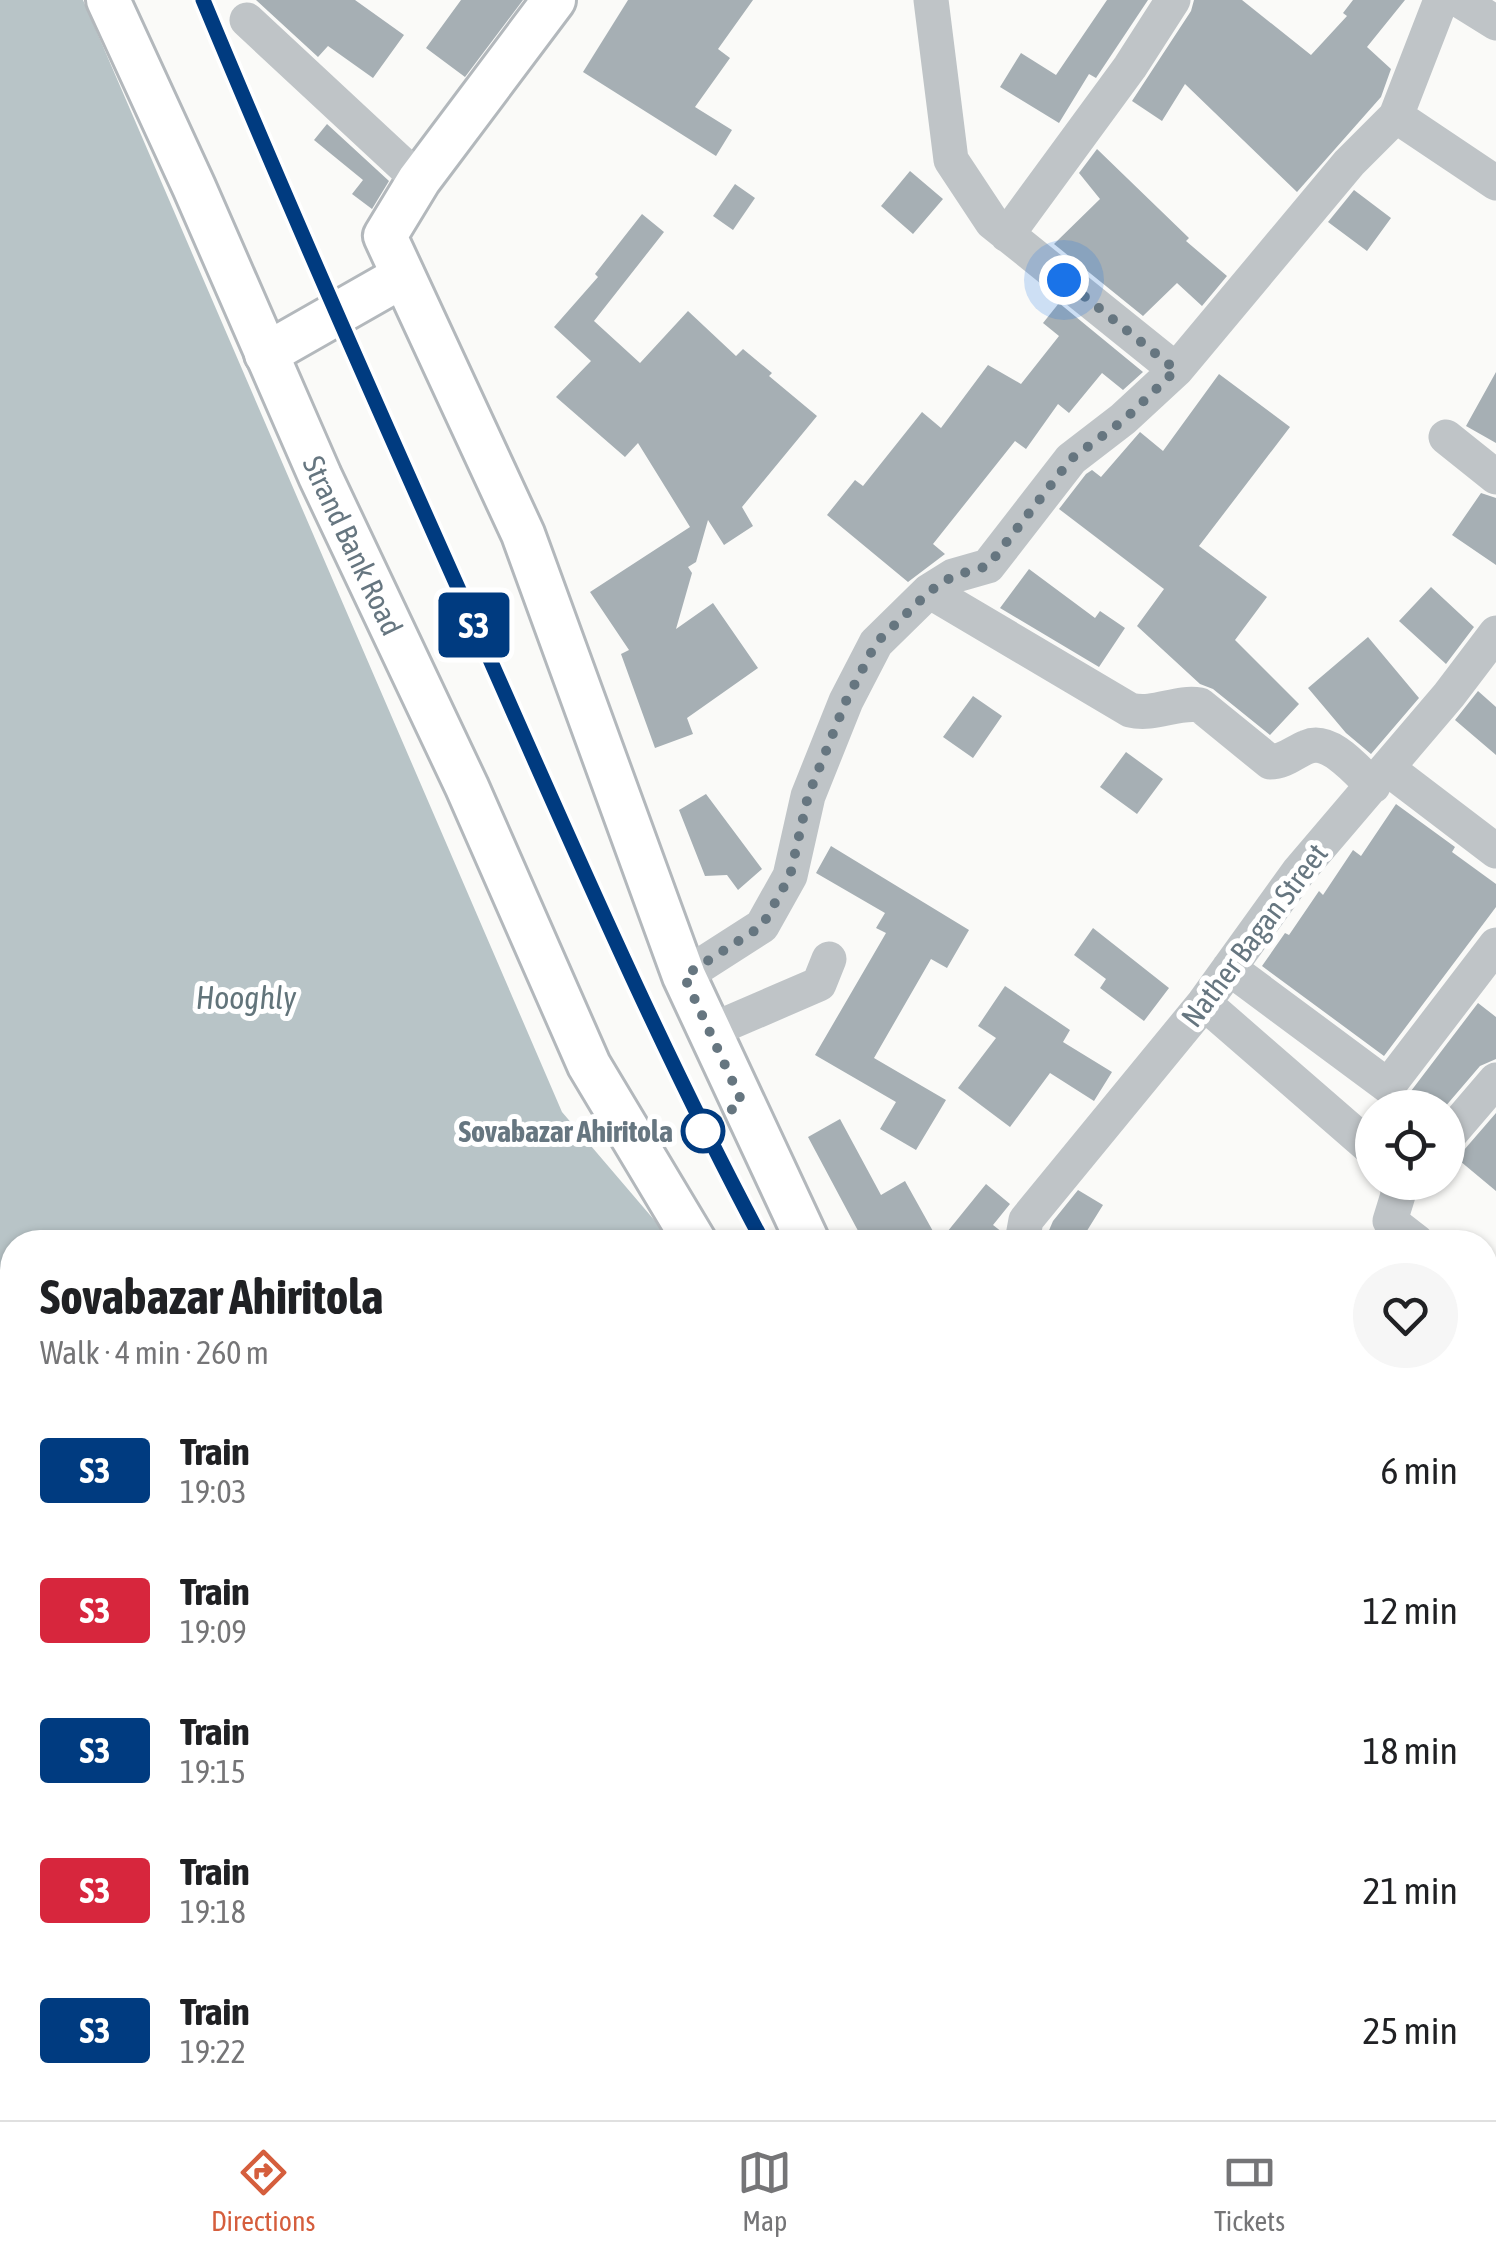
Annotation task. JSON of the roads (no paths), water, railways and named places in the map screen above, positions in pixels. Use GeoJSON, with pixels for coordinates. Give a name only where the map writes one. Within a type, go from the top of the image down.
{"type":"FeatureCollection","features":[{"type":"Feature","properties":{"kind":"main road","name":"Strand Bank Road"},"geometry":{"type":"LineString","coordinates":[[108,0],[320,476],[467,787],[589,1065],[688,1230]]}},
{"type":"Feature","properties":{"kind":"main road"},"geometry":{"type":"LineString","coordinates":[[554,0],[419,180],[385,236],[523,534],[684,976],[802,1230]]}},
{"type":"Feature","properties":{"kind":"main road"},"geometry":{"type":"LineString","coordinates":[[266,354],[403,276]]}},
{"type":"Feature","properties":{"kind":"street"},"geometry":{"type":"LineString","coordinates":[[931,0],[951,160],[992,222],[1176,370]]}},
{"type":"Feature","properties":{"kind":"street"},"geometry":{"type":"LineString","coordinates":[[1007,234],[1130,68],[1173,0]]}},
{"type":"Feature","properties":{"kind":"street"},"geometry":{"type":"LineString","coordinates":[[684,976],[762,926],[790,876],[808,796],[846,701],[876,643],[930,591],[953,576],[988,566],[1071,459],[1124,420],[1176,370],[1348,162],[1396,116],[1440,0]]}},
{"type":"Feature","properties":{"kind":"street"},"geometry":{"type":"LineString","coordinates":[[1459,0],[1496,23]]}},
{"type":"Feature","properties":{"kind":"street"},"geometry":{"type":"LineString","coordinates":[[247,20],[419,180]]}},
{"type":"Feature","properties":{"kind":"street"},"geometry":{"type":"LineString","coordinates":[[1396,116],[1496,183]]}},
{"type":"Feature","properties":{"kind":"street"},"geometry":{"type":"LineString","coordinates":[[1446,437],[1496,477]]}},
{"type":"Feature","properties":{"kind":"street"},"geometry":{"type":"LineString","coordinates":[[930,591],[1130,710],[1145,714],[1187,702],[1200,705],[1270,762],[1278,762],[1311,744],[1324,745],[1496,851]]}},
{"type":"Feature","properties":{"kind":"street","name":"Nather Bagan Street"},"geometry":{"type":"LineString","coordinates":[[1024,1230],[1026,1220],[1204,1003],[1299,872],[1449,696],[1496,632]]}},
{"type":"Feature","properties":{"kind":"street"},"geometry":{"type":"LineString","coordinates":[[1229,968],[1388,1086],[1496,945]]}},
{"type":"Feature","properties":{"kind":"street"},"geometry":{"type":"LineString","coordinates":[[710,1032],[819,984],[830,959]]}},
{"type":"Feature","properties":{"kind":"street"},"geometry":{"type":"LineString","coordinates":[[1204,1003],[1355,1134]]}},
{"type":"Feature","properties":{"kind":"street"},"geometry":{"type":"LineString","coordinates":[[1465,1116],[1496,1080]]}},
{"type":"Feature","properties":{"kind":"water","name":"Hooghly"},"geometry":{"type":"Polygon","coordinates":[[[0,0],[83,0],[562,1112],[663,1230],[0,1230],[0,0]]]}},
{"type":"Feature","properties":{"kind":"railway"},"geometry":{"type":"LineString","coordinates":[[203,0],[594,894],[692,1104],[757,1230]]}},
{"type":"Feature","properties":{"kind":"train","name":"S3"},"geometry":{"type":"LineString","coordinates":[[203,0],[294,220],[609,928],[703,1131],[757,1230]]}},
{"type":"Feature","properties":{"kind":"place","name":"Sovabazar Ahiritola"},"geometry":{"type":"Point","coordinates":[703,1131]}}]}
